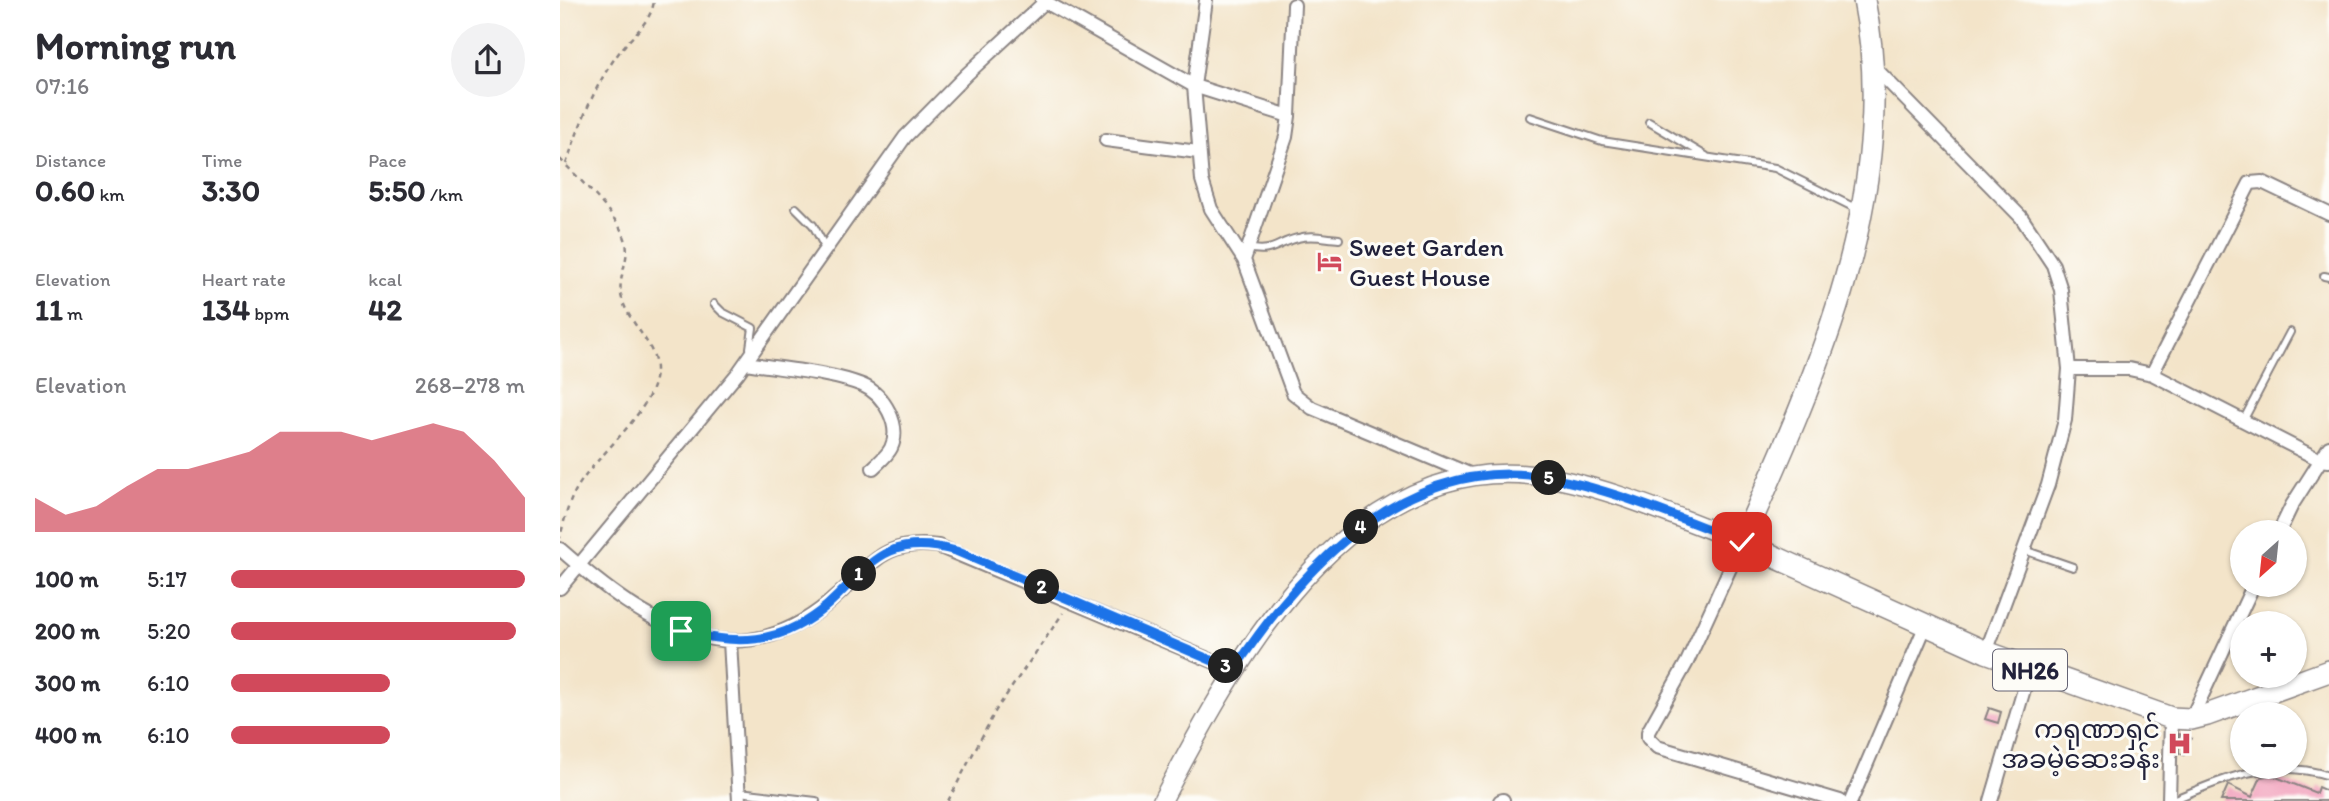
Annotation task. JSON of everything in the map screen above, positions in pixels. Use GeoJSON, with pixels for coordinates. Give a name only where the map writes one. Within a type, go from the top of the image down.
{"type":"FeatureCollection","features":[{"type":"Feature","properties":{"kind":"highway"},"geometry":{"type":"LineString","coordinates":[[1742,542],[1820,353],[1862,211],[1870,161],[1875,68],[1864,0]]}},
{"type":"Feature","properties":{"kind":"highway","name":"NH26"},"geometry":{"type":"LineString","coordinates":[[1742,542],[1925,627],[1986,652],[2181,719]]}},
{"type":"Feature","properties":{"kind":"highway"},"geometry":{"type":"LineString","coordinates":[[2181,719],[2329,670]]}},
{"type":"Feature","properties":{"kind":"street"},"geometry":{"type":"LineString","coordinates":[[1206,0],[1194,86],[1198,152],[1211,209],[1246,254],[1298,399],[1312,408],[1474,476]]}},
{"type":"Feature","properties":{"kind":"street"},"geometry":{"type":"LineString","coordinates":[[560,588],[746,363],[910,131],[1045,1],[1194,86],[1289,116]]}},
{"type":"Feature","properties":{"kind":"street"},"geometry":{"type":"LineString","coordinates":[[1246,254],[1286,137],[1294,5]]}},
{"type":"Feature","properties":{"kind":"street"},"geometry":{"type":"LineString","coordinates":[[1875,68],[2021,217],[2053,265],[2061,290],[2069,369],[2059,446],[1986,652]]}},
{"type":"Feature","properties":{"kind":"street"},"geometry":{"type":"LineString","coordinates":[[1105,140],[1198,152]]}},
{"type":"Feature","properties":{"kind":"street"},"geometry":{"type":"LineString","coordinates":[[2152,374],[2249,183],[2262,182],[2329,214]]}},
{"type":"Feature","properties":{"kind":"street"},"geometry":{"type":"LineString","coordinates":[[746,363],[849,381],[871,390],[891,416],[894,436],[887,453],[873,468]]}},
{"type":"Feature","properties":{"kind":"street"},"geometry":{"type":"LineString","coordinates":[[2069,369],[2129,369],[2152,374],[2325,460]]}},
{"type":"Feature","properties":{"kind":"street"},"geometry":{"type":"LineString","coordinates":[[2288,520],[2325,460],[2329,447]]}},
{"type":"Feature","properties":{"kind":"street"},"geometry":{"type":"LineString","coordinates":[[1162,801],[1234,670],[1258,634],[1300,582],[1361,527],[1399,502],[1437,485],[1474,476],[1531,475],[1566,482],[1670,515],[1742,542],[1692,651],[1648,732],[1648,738],[1657,747],[1840,801]]}},
{"type":"Feature","properties":{"kind":"street"},"geometry":{"type":"LineString","coordinates":[[560,549],[602,586],[658,621],[681,631],[730,641],[758,638],[794,628],[818,612],[877,557],[900,545],[916,543],[956,551],[1234,670]]}},
{"type":"Feature","properties":{"kind":"street"},"geometry":{"type":"LineString","coordinates":[[2170,801],[2181,719],[2248,597]]}},
{"type":"Feature","properties":{"kind":"street"},"geometry":{"type":"LineString","coordinates":[[1851,801],[1925,627]]}},
{"type":"Feature","properties":{"kind":"street"},"geometry":{"type":"LineString","coordinates":[[730,641],[739,797]]}},
{"type":"Feature","properties":{"kind":"street"},"geometry":{"type":"LineString","coordinates":[[1991,801],[2030,669]]}},
{"type":"Feature","properties":{"kind":"lane"},"geometry":{"type":"LineString","coordinates":[[1530,117],[1602,141],[1775,168],[1862,211]]}},
{"type":"Feature","properties":{"kind":"lane"},"geometry":{"type":"LineString","coordinates":[[1649,122],[1711,159]]}},
{"type":"Feature","properties":{"kind":"lane"},"geometry":{"type":"LineString","coordinates":[[796,208],[813,225],[827,251]]}},
{"type":"Feature","properties":{"kind":"lane"},"geometry":{"type":"LineString","coordinates":[[1246,254],[1271,250],[1289,241],[1310,236],[1339,239]]}},
{"type":"Feature","properties":{"kind":"lane"},"geometry":{"type":"LineString","coordinates":[[714,304],[722,312],[742,319],[753,328],[746,363]]}},
{"type":"Feature","properties":{"kind":"lane"},"geometry":{"type":"LineString","coordinates":[[2244,419],[2290,332]]}},
{"type":"Feature","properties":{"kind":"lane"},"geometry":{"type":"LineString","coordinates":[[2024,550],[2073,566]]}},
{"type":"Feature","properties":{"kind":"lane"},"geometry":{"type":"LineString","coordinates":[[2170,801],[2259,769],[2295,769],[2329,776]]}},
{"type":"Feature","properties":{"kind":"lane"},"geometry":{"type":"LineString","coordinates":[[739,797],[816,801]]}},
{"type":"Feature","properties":{"kind":"path"},"geometry":{"type":"LineString","coordinates":[[566,165],[599,83],[611,61],[648,17],[654,0]]}},
{"type":"Feature","properties":{"kind":"path"},"geometry":{"type":"LineString","coordinates":[[560,159],[586,186],[626,240],[626,255],[619,282],[623,301],[654,354],[656,372],[636,415],[578,486],[569,503],[560,538]]}},
{"type":"Feature","properties":{"kind":"path"},"geometry":{"type":"LineString","coordinates":[[948,801],[996,710],[1072,600]]}},
{"type":"Feature","properties":{"kind":"building"},"geometry":{"type":"Polygon","coordinates":[[[1989,708],[2001,712],[1998,723],[1985,719],[1989,708]]]}},
{"type":"Feature","properties":{"kind":"building"},"geometry":{"type":"Polygon","coordinates":[[[2179,734],[2191,738],[2184,755],[2179,753],[2179,734]]]}},
{"type":"Feature","properties":{"kind":"building"},"geometry":{"type":"Polygon","coordinates":[[[2260,779],[2281,779],[2316,793],[2318,787],[2329,792],[2329,801],[2221,801],[2228,785],[2252,797],[2260,779]]]}},
{"type":"Feature","properties":{"kind":"place","name":"Sweet Garden Guest House"},"geometry":{"type":"Point","coordinates":[1329,262]}},
{"type":"Feature","properties":{"kind":"place","name":"ကရုဏာရှင် အခမဲ့ဆေးခန်း"},"geometry":{"type":"Point","coordinates":[2180,744]}},
{"type":"Feature","properties":{"kind":"route"},"geometry":{"type":"LineString","coordinates":[[681,631],[730,641],[758,638],[794,628],[818,612],[877,557],[900,545],[916,543],[956,551],[1234,670],[1258,634],[1300,582],[1361,527],[1399,502],[1437,485],[1474,476],[1531,475],[1566,482],[1670,515],[1742,542]]}}]}
